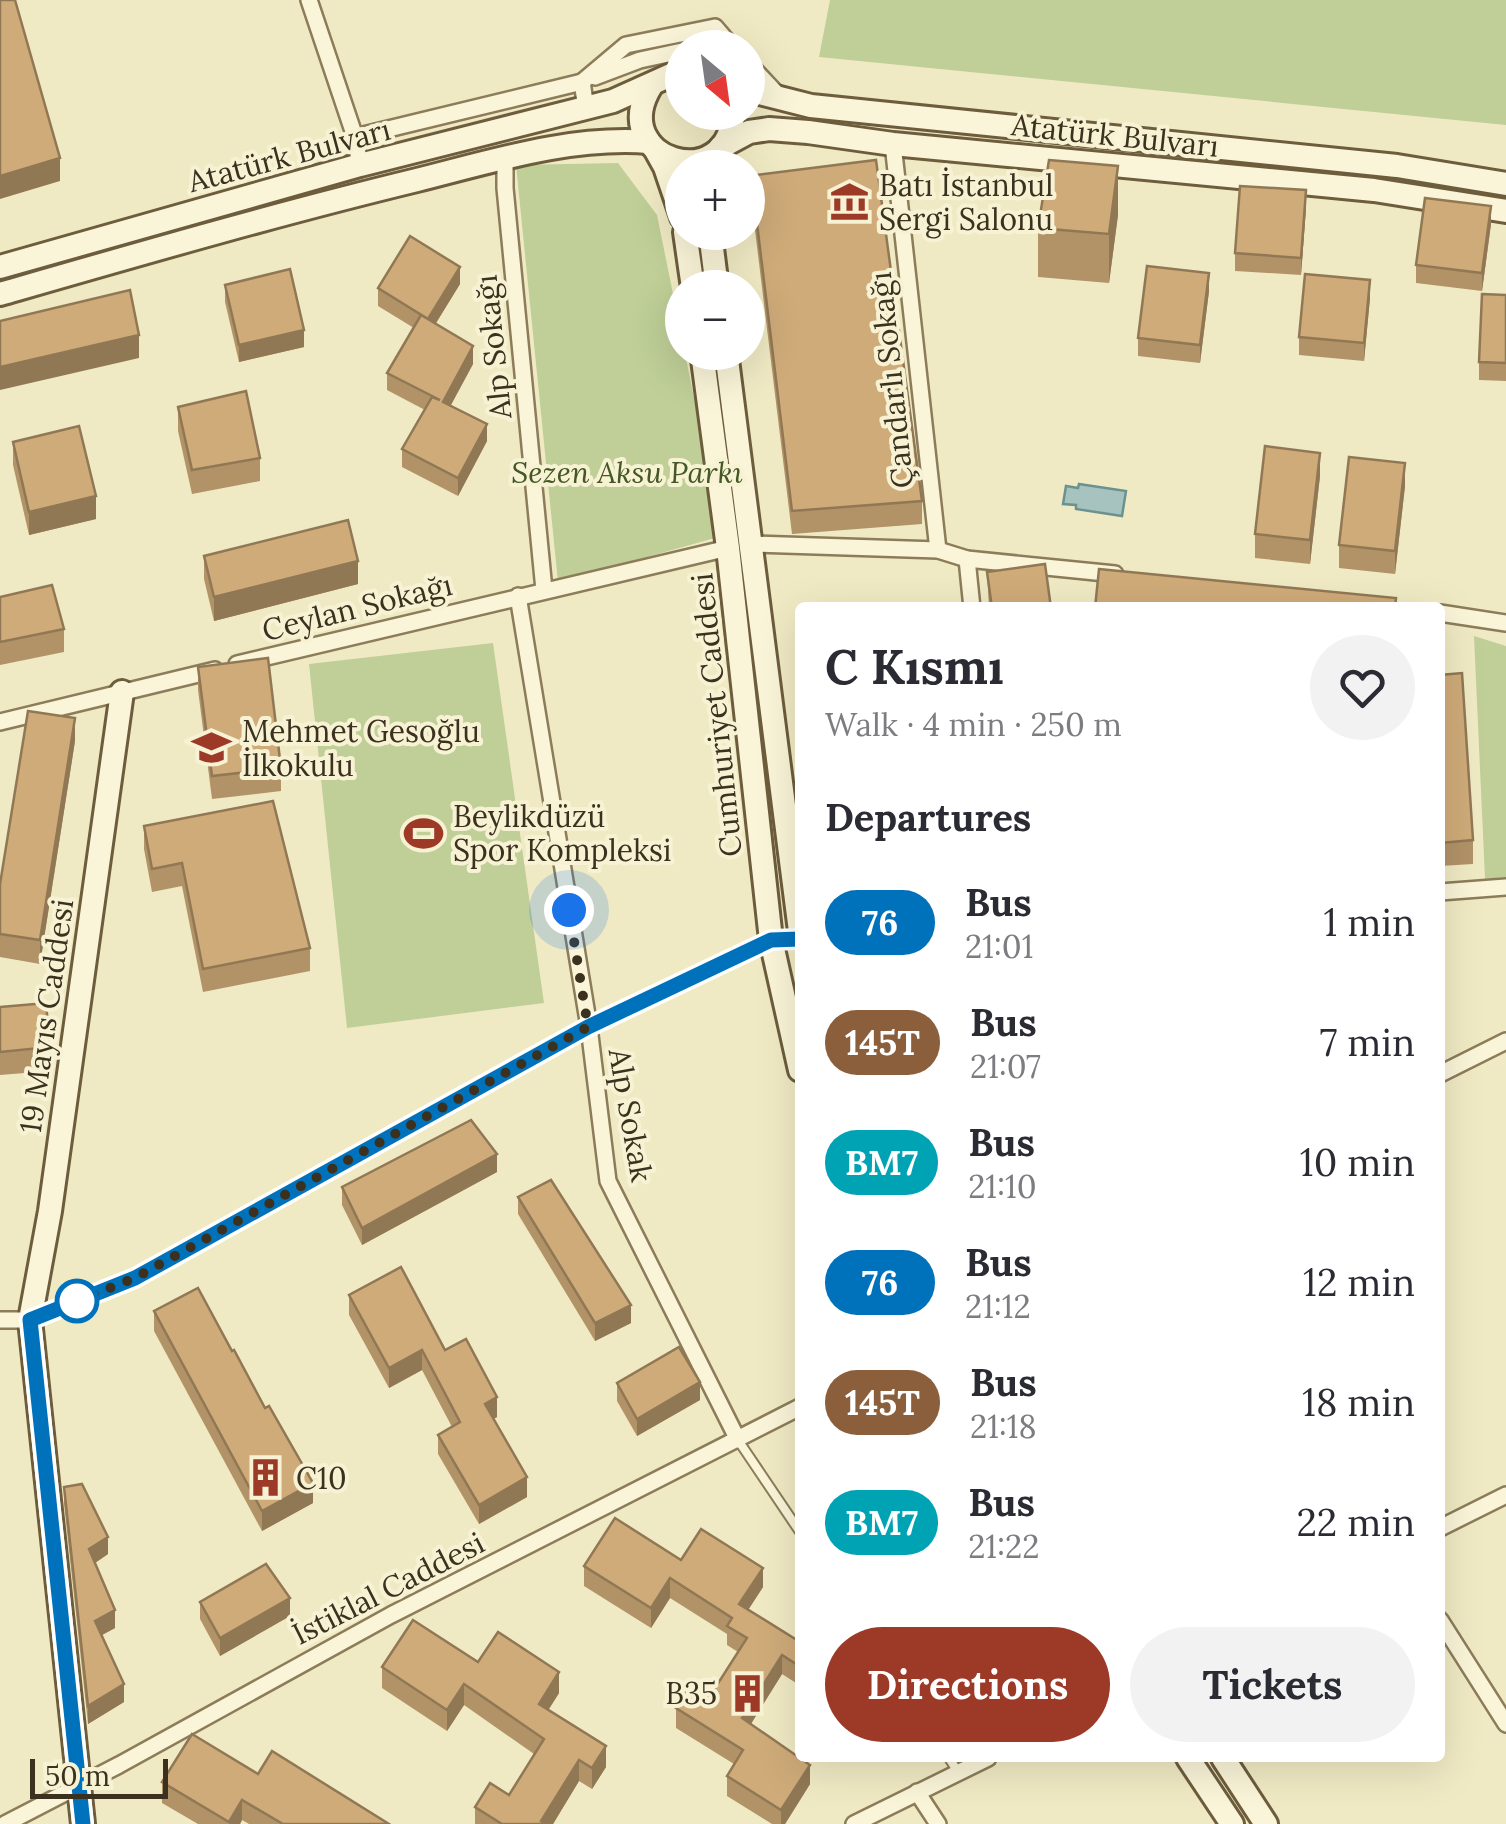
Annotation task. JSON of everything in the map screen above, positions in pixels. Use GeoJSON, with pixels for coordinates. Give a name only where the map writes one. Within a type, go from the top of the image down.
{"type":"FeatureCollection","features":[{"type":"Feature","properties":{"kind":"main road","name":"Atatürk Bulvarı"},"geometry":{"type":"LineString","coordinates":[[0,267],[360,165],[586,108],[665,79]]}},
{"type":"Feature","properties":{"kind":"main road"},"geometry":{"type":"LineString","coordinates":[[652,86],[642,106],[641,120],[665,177]]}},
{"type":"Feature","properties":{"kind":"main road"},"geometry":{"type":"LineString","coordinates":[[765,94],[854,111],[1397,166],[1506,184]]}},
{"type":"Feature","properties":{"kind":"main road","name":"Atatürk Bulvarı"},"geometry":{"type":"LineString","coordinates":[[723,150],[749,132],[769,130],[1374,190],[1506,211]]}},
{"type":"Feature","properties":{"kind":"main road","name":"Atatürk Bulvarı"},"geometry":{"type":"LineString","coordinates":[[0,294],[290,211],[505,158],[601,140],[652,146],[665,154]]}},
{"type":"Feature","properties":{"kind":"main road","name":"Cumhuriyet Caddesi"},"geometry":{"type":"LineString","coordinates":[[706,370],[740,546],[795,899]]}},
{"type":"Feature","properties":{"kind":"main road","name":"Cumhuriyet Caddesi"},"geometry":{"type":"LineString","coordinates":[[727,370],[771,940],[795,1048]]}},
{"type":"Feature","properties":{"kind":"main road","name":"19 Mayıs Caddesi"},"geometry":{"type":"LineString","coordinates":[[83,1824],[30,1320],[50,1211],[122,692]]}},
{"type":"Feature","properties":{"kind":"main road"},"geometry":{"type":"LineString","coordinates":[[771,940],[795,939]]}},
{"type":"Feature","properties":{"kind":"main road"},"geometry":{"type":"LineString","coordinates":[[1191,1762],[1232,1824]]}},
{"type":"Feature","properties":{"kind":"main road"},"geometry":{"type":"LineString","coordinates":[[1227,1762],[1266,1824]]}},
{"type":"Feature","properties":{"kind":"street"},"geometry":{"type":"LineString","coordinates":[[309,0],[360,165]]}},
{"type":"Feature","properties":{"kind":"street"},"geometry":{"type":"LineString","coordinates":[[582,82],[626,44],[665,37]]}},
{"type":"Feature","properties":{"kind":"street"},"geometry":{"type":"LineString","coordinates":[[354,137],[582,82],[665,55]]}},
{"type":"Feature","properties":{"kind":"street"},"geometry":{"type":"LineString","coordinates":[[582,82],[586,108]]}},
{"type":"Feature","properties":{"kind":"street"},"geometry":{"type":"LineString","coordinates":[[765,82],[780,98]]}},
{"type":"Feature","properties":{"kind":"street","name":"Çandarlı Sokağı"},"geometry":{"type":"LineString","coordinates":[[892,144],[938,550]]}},
{"type":"Feature","properties":{"kind":"street","name":"Alp Sokağı"},"geometry":{"type":"LineString","coordinates":[[505,158],[544,590]]}},
{"type":"Feature","properties":{"kind":"street","name":"Ceylan Sokağı"},"geometry":{"type":"LineString","coordinates":[[0,722],[740,546],[938,550],[967,560],[1138,576]]}},
{"type":"Feature","properties":{"kind":"street"},"geometry":{"type":"LineString","coordinates":[[967,560],[971,602]]}},
{"type":"Feature","properties":{"kind":"street","name":"Alp Sokak"},"geometry":{"type":"LineString","coordinates":[[518,596],[588,1027],[608,1182],[738,1440]]}},
{"type":"Feature","properties":{"kind":"street"},"geometry":{"type":"LineString","coordinates":[[1445,615],[1506,623]]}},
{"type":"Feature","properties":{"kind":"street"},"geometry":{"type":"LineString","coordinates":[[1445,892],[1506,888]]}},
{"type":"Feature","properties":{"kind":"street"},"geometry":{"type":"LineString","coordinates":[[0,1320],[30,1320],[135,1278],[588,1027],[771,940]]}},
{"type":"Feature","properties":{"kind":"street"},"geometry":{"type":"LineString","coordinates":[[1445,1071],[1506,1040]]}},
{"type":"Feature","properties":{"kind":"street","name":"İstiklal Caddesi"},"geometry":{"type":"LineString","coordinates":[[5,1824],[391,1615],[795,1411]]}},
{"type":"Feature","properties":{"kind":"street"},"geometry":{"type":"LineString","coordinates":[[1445,1525],[1506,1494]]}},
{"type":"Feature","properties":{"kind":"street"},"geometry":{"type":"LineString","coordinates":[[1445,1628],[1506,1724]]}},
{"type":"Feature","properties":{"kind":"street"},"geometry":{"type":"LineString","coordinates":[[854,1824],[917,1792],[954,1765]]}},
{"type":"Feature","properties":{"kind":"street"},"geometry":{"type":"LineString","coordinates":[[917,1792],[938,1824]]}},
{"type":"Feature","properties":{"kind":"lane"},"geometry":{"type":"LineString","coordinates":[[738,1440],[795,1525]]}},
{"type":"Feature","properties":{"kind":"green space"},"geometry":{"type":"Polygon","coordinates":[[[830,0],[1506,0],[1506,125],[819,57],[830,0]]]}},
{"type":"Feature","properties":{"kind":"green space","name":"Sezen Aksu Parkı"},"geometry":{"type":"Polygon","coordinates":[[[618,163],[657,215],[668,270],[665,270],[665,370],[688,370],[722,536],[558,582],[516,165],[618,163]]]}},
{"type":"Feature","properties":{"kind":"green space"},"geometry":{"type":"Polygon","coordinates":[[[1474,636],[1506,646],[1506,877],[1485,879],[1474,636]]]}},
{"type":"Feature","properties":{"kind":"green space","name":"Beylikdüzü Spor Kompleksi"},"geometry":{"type":"Polygon","coordinates":[[[493,643],[544,1003],[347,1028],[309,664],[493,643]]]}},
{"type":"Feature","properties":{"kind":"water"},"geometry":{"type":"Polygon","coordinates":[[[1079,484],[1126,491],[1122,516],[1063,504],[1066,486],[1078,488],[1079,484]]]}},
{"type":"Feature","properties":{"kind":"building"},"geometry":{"type":"Polygon","coordinates":[[[0,0],[15,0],[60,158],[0,176],[0,0]]]}},
{"type":"Feature","properties":{"kind":"building"},"geometry":{"type":"Polygon","coordinates":[[[876,160],[922,501],[792,511],[760,250],[765,250],[765,174],[876,160]]]}},
{"type":"Feature","properties":{"kind":"building"},"geometry":{"type":"Polygon","coordinates":[[[1049,160],[1118,166],[1109,234],[1038,228],[1049,160]]]}},
{"type":"Feature","properties":{"kind":"building"},"geometry":{"type":"Polygon","coordinates":[[[1240,186],[1306,190],[1301,258],[1235,253],[1240,186]]]}},
{"type":"Feature","properties":{"kind":"building"},"geometry":{"type":"Polygon","coordinates":[[[1425,198],[1491,206],[1482,273],[1416,265],[1425,198]]]}},
{"type":"Feature","properties":{"kind":"building"},"geometry":{"type":"Polygon","coordinates":[[[410,236],[460,267],[428,319],[378,288],[410,236]]]}},
{"type":"Feature","properties":{"kind":"building"},"geometry":{"type":"Polygon","coordinates":[[[1147,266],[1209,273],[1200,345],[1138,338],[1147,266]]]}},
{"type":"Feature","properties":{"kind":"building"},"geometry":{"type":"Polygon","coordinates":[[[290,269],[304,330],[239,345],[225,285],[290,269]]]}},
{"type":"Feature","properties":{"kind":"building"},"geometry":{"type":"Polygon","coordinates":[[[1305,274],[1370,280],[1364,343],[1299,337],[1305,274]]]}},
{"type":"Feature","properties":{"kind":"building"},"geometry":{"type":"Polygon","coordinates":[[[130,290],[139,335],[0,367],[0,321],[130,290]]]}},
{"type":"Feature","properties":{"kind":"building"},"geometry":{"type":"Polygon","coordinates":[[[1482,294],[1506,295],[1506,363],[1479,362],[1482,294]]]}},
{"type":"Feature","properties":{"kind":"building"},"geometry":{"type":"Polygon","coordinates":[[[421,315],[473,346],[443,402],[487,424],[458,478],[402,449],[432,397],[440,400],[387,373],[421,315]]]}},
{"type":"Feature","properties":{"kind":"building"},"geometry":{"type":"Polygon","coordinates":[[[246,391],[260,458],[192,470],[178,407],[246,391]]]}},
{"type":"Feature","properties":{"kind":"building"},"geometry":{"type":"Polygon","coordinates":[[[79,426],[96,496],[29,512],[13,442],[79,426]]]}},
{"type":"Feature","properties":{"kind":"building"},"geometry":{"type":"Polygon","coordinates":[[[1265,446],[1320,453],[1310,540],[1255,534],[1265,446]]]}},
{"type":"Feature","properties":{"kind":"building"},"geometry":{"type":"Polygon","coordinates":[[[1349,457],[1405,463],[1395,551],[1339,545],[1349,457]]]}},
{"type":"Feature","properties":{"kind":"building"},"geometry":{"type":"Polygon","coordinates":[[[348,520],[358,561],[214,597],[204,556],[348,520]]]}},
{"type":"Feature","properties":{"kind":"building"},"geometry":{"type":"Polygon","coordinates":[[[1045,564],[1050,602],[991,602],[987,572],[1045,564]]]}},
{"type":"Feature","properties":{"kind":"building"},"geometry":{"type":"Polygon","coordinates":[[[1099,569],[1396,598],[1396,602],[1096,602],[1099,569]]]}},
{"type":"Feature","properties":{"kind":"building"},"geometry":{"type":"Polygon","coordinates":[[[52,585],[64,629],[0,642],[0,597],[52,585]]]}},
{"type":"Feature","properties":{"kind":"building"},"geometry":{"type":"Polygon","coordinates":[[[268,658],[281,768],[212,776],[198,667],[268,658]]]}},
{"type":"Feature","properties":{"kind":"building"},"geometry":{"type":"Polygon","coordinates":[[[1462,673],[1473,840],[1445,843],[1445,675],[1462,673]]]}},
{"type":"Feature","properties":{"kind":"building"},"geometry":{"type":"Polygon","coordinates":[[[28,711],[75,718],[40,940],[0,934],[0,884],[28,711]]]}},
{"type":"Feature","properties":{"kind":"building"},"geometry":{"type":"Polygon","coordinates":[[[273,801],[310,948],[203,969],[182,863],[152,869],[144,826],[273,801]]]}},
{"type":"Feature","properties":{"kind":"building"},"geometry":{"type":"Polygon","coordinates":[[[46,1003],[50,1047],[0,1052],[0,1007],[46,1003]]]}},
{"type":"Feature","properties":{"kind":"building"},"geometry":{"type":"Polygon","coordinates":[[[471,1120],[497,1154],[362,1228],[342,1187],[471,1120]]]}},
{"type":"Feature","properties":{"kind":"building"},"geometry":{"type":"Polygon","coordinates":[[[551,1180],[631,1305],[595,1323],[518,1197],[551,1180]]]}},
{"type":"Feature","properties":{"kind":"building"},"geometry":{"type":"Polygon","coordinates":[[[401,1267],[445,1350],[466,1339],[497,1397],[485,1404],[527,1477],[479,1505],[438,1435],[460,1422],[422,1350],[389,1368],[349,1295],[401,1267]]]}},
{"type":"Feature","properties":{"kind":"building"},"geometry":{"type":"Polygon","coordinates":[[[198,1288],[265,1408],[269,1406],[313,1483],[262,1511],[154,1311],[198,1288]]]}},
{"type":"Feature","properties":{"kind":"building"},"geometry":{"type":"Polygon","coordinates":[[[679,1347],[700,1382],[637,1419],[617,1383],[679,1347]]]}},
{"type":"Feature","properties":{"kind":"building"},"geometry":{"type":"Polygon","coordinates":[[[82,1484],[108,1537],[89,1549],[115,1610],[95,1621],[124,1684],[88,1706],[64,1487],[82,1484]]]}},
{"type":"Feature","properties":{"kind":"building"},"geometry":{"type":"Polygon","coordinates":[[[615,1518],[681,1560],[701,1529],[763,1568],[739,1604],[795,1639],[795,1663],[782,1655],[742,1718],[795,1755],[795,1762],[810,1765],[781,1810],[727,1776],[743,1750],[676,1708],[691,1684],[710,1696],[747,1638],[727,1626],[732,1618],[670,1578],[651,1608],[584,1566],[615,1518]]]}},
{"type":"Feature","properties":{"kind":"building"},"geometry":{"type":"Polygon","coordinates":[[[266,1564],[290,1598],[220,1638],[200,1602],[266,1564]]]}},
{"type":"Feature","properties":{"kind":"building"},"geometry":{"type":"Polygon","coordinates":[[[413,1620],[478,1662],[498,1632],[559,1672],[539,1704],[606,1746],[592,1768],[579,1760],[541,1821],[546,1824],[502,1824],[475,1807],[490,1783],[509,1795],[544,1739],[464,1684],[447,1710],[382,1667],[413,1620]]]}},
{"type":"Feature","properties":{"kind":"building"},"geometry":{"type":"Polygon","coordinates":[[[192,1734],[258,1774],[272,1751],[389,1824],[283,1824],[242,1800],[229,1822],[162,1782],[192,1734]]]}},
{"type":"Feature","properties":{"kind":"bus line","name":"76"},"geometry":{"type":"LineString","coordinates":[[83,1824],[30,1320],[135,1278],[588,1027],[771,940],[795,939]]}},
{"type":"Feature","properties":{"kind":"place","name":"Batı İstanbul Sergi Salonu"},"geometry":{"type":"Point","coordinates":[849,202]}},
{"type":"Feature","properties":{"kind":"place","name":"Mehmet Gesoğlu İlkokulu"},"geometry":{"type":"Point","coordinates":[212,748]}},
{"type":"Feature","properties":{"kind":"place","name":"Beylikdüzü Spor Kompleksi"},"geometry":{"type":"Point","coordinates":[423,833]}},
{"type":"Feature","properties":{"kind":"place","name":"C10"},"geometry":{"type":"Point","coordinates":[266,1478]}},
{"type":"Feature","properties":{"kind":"place","name":"B35"},"geometry":{"type":"Point","coordinates":[747,1693]}},
{"type":"Feature","properties":{"kind":"route"},"geometry":{"type":"LineString","coordinates":[[77,1301],[135,1278],[588,1027],[569,910]]}}]}
